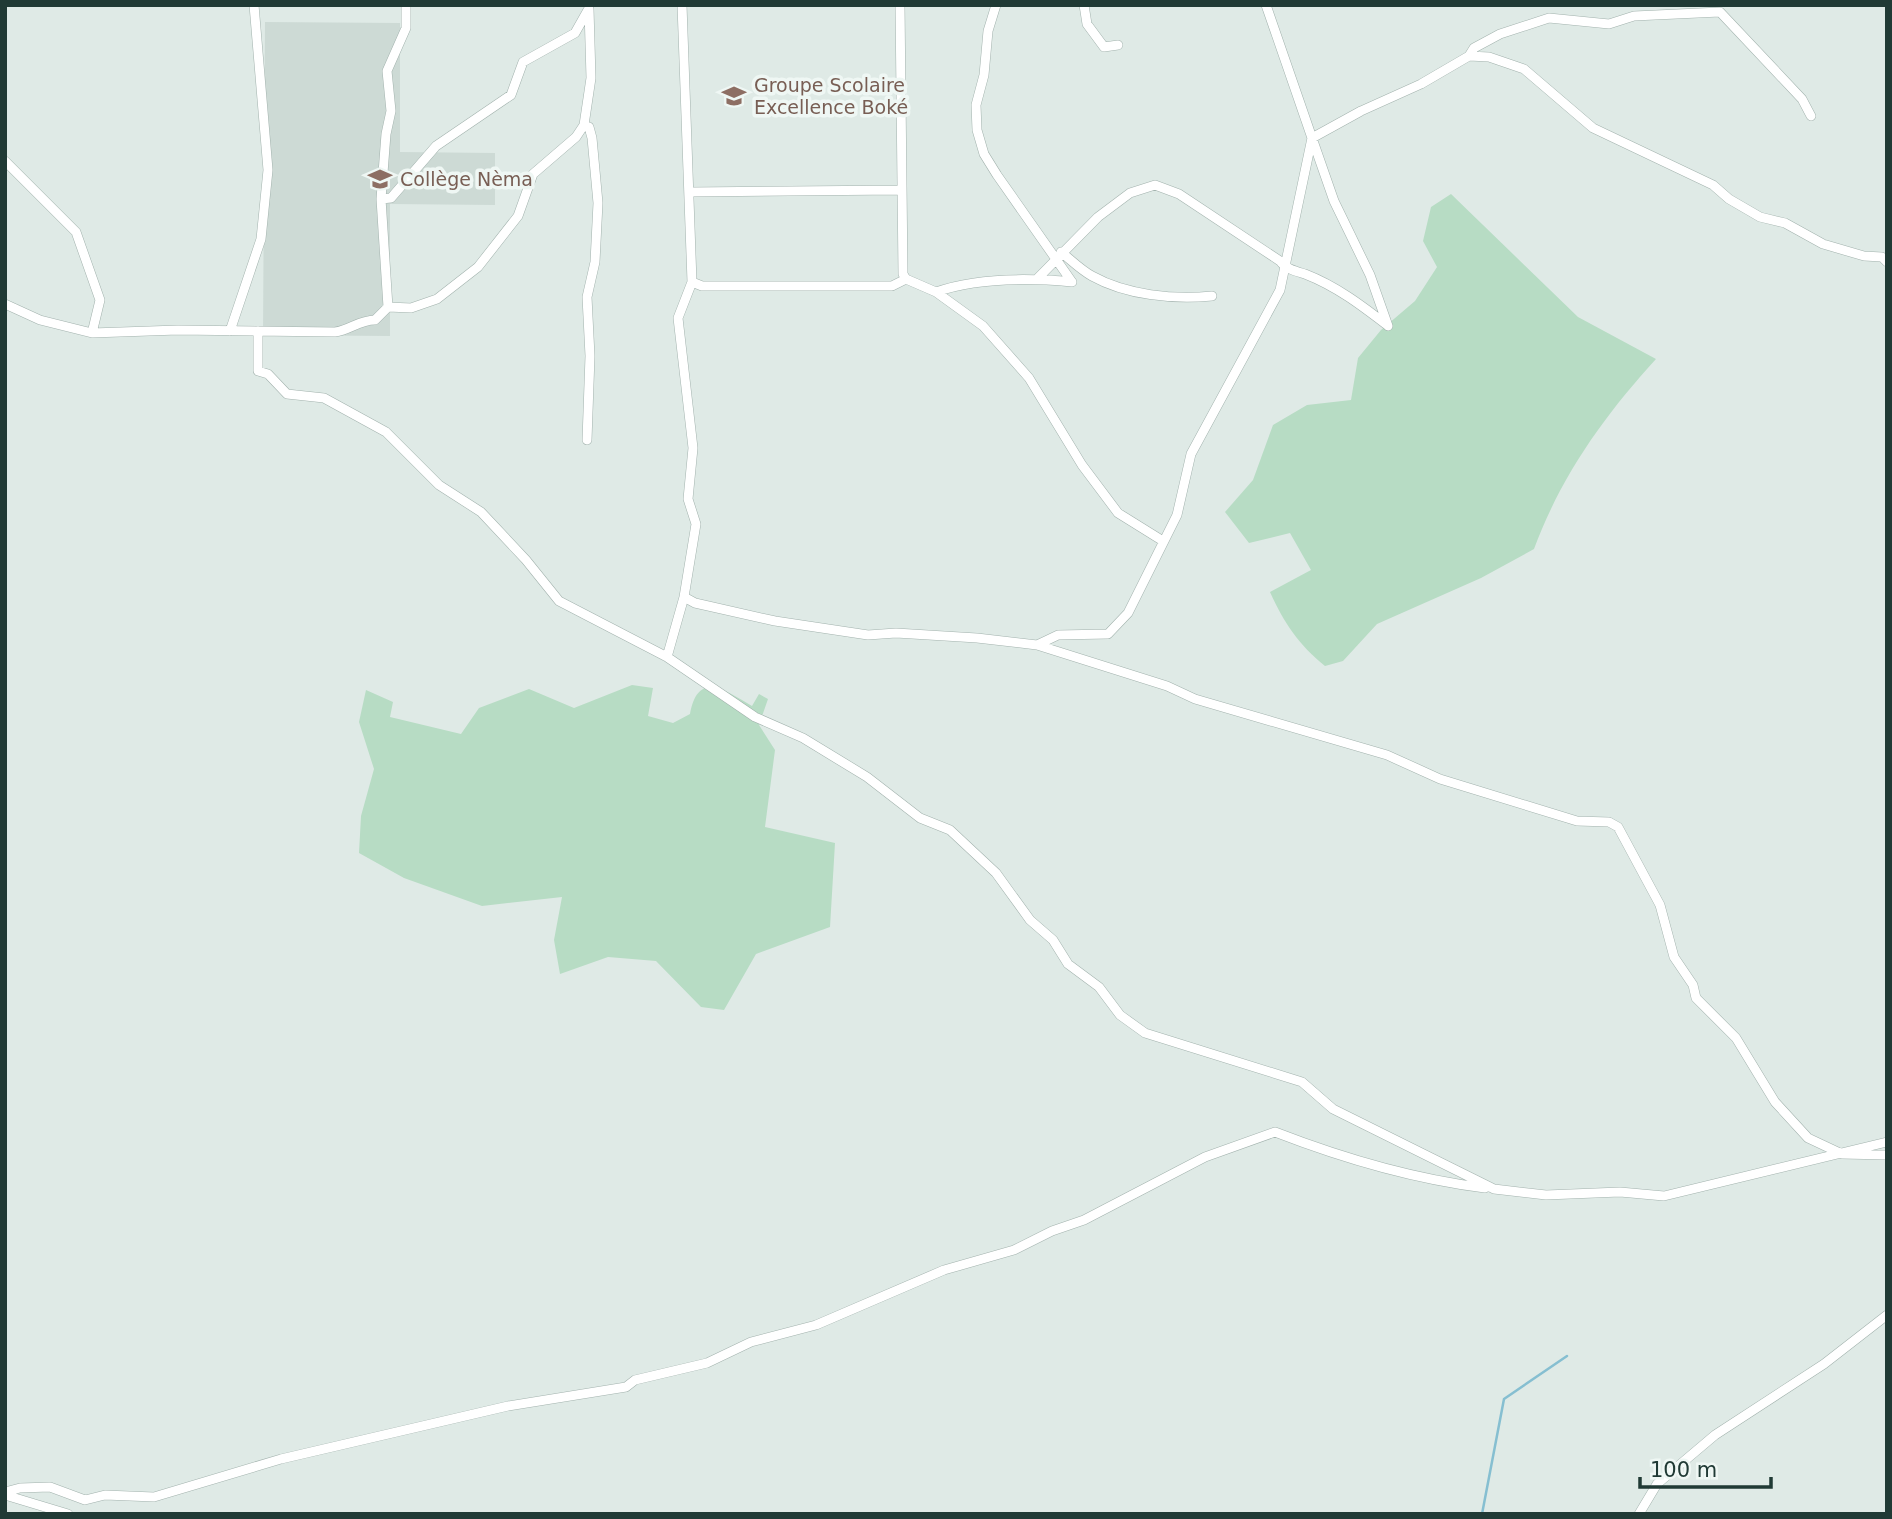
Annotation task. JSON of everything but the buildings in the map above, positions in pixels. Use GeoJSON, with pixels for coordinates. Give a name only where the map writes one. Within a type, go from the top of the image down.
{"type":"FeatureCollection","features":[{"type":"Feature","properties":{"kind":"street"},"geometry":{"type":"LineString","coordinates":[[230,331],[261,239],[268,170],[254,5]]}},
{"type":"Feature","properties":{"kind":"street"},"geometry":{"type":"LineString","coordinates":[[5,304],[40,320],[92,333],[349,330],[362,320],[375,320],[387,307],[381,199],[386,134],[391,111],[387,71],[407,28],[406,5]]}},
{"type":"Feature","properties":{"kind":"street"},"geometry":{"type":"LineString","coordinates":[[667,657],[684,597],[696,524],[688,499],[693,448],[678,318],[692,282],[689,253],[691,192],[686,145],[681,5]]}},
{"type":"Feature","properties":{"kind":"street"},"geometry":{"type":"LineString","coordinates":[[900,5],[903,274],[906,279],[936,292],[983,326],[1029,378],[1082,465],[1118,513],[1163,541]]}},
{"type":"Feature","properties":{"kind":"street"},"geometry":{"type":"LineString","coordinates":[[936,292],[957,285],[1037,279],[1072,282],[1059,254],[997,176],[984,154],[977,130],[976,105],[984,75],[988,31],[996,5]]}},
{"type":"Feature","properties":{"kind":"street"},"geometry":{"type":"LineString","coordinates":[[1084,5],[1087,24],[1104,47],[1118,45]]}},
{"type":"Feature","properties":{"kind":"street"},"geometry":{"type":"LineString","coordinates":[[1037,279],[1059,254],[1119,201],[1130,193],[1156,185],[1179,194],[1284,266],[1317,279],[1353,299],[1388,326],[1370,275],[1334,201],[1266,5]]}},
{"type":"Feature","properties":{"kind":"street"},"geometry":{"type":"LineString","coordinates":[[381,199],[391,198],[436,146],[510,95],[523,62],[575,33],[589,7]]}},
{"type":"Feature","properties":{"kind":"street"},"geometry":{"type":"LineString","coordinates":[[387,307],[411,308],[437,299],[478,267],[518,216],[533,174],[576,137],[584,125],[590,78],[589,7]]}},
{"type":"Feature","properties":{"kind":"street"},"geometry":{"type":"LineString","coordinates":[[1037,645],[1058,635],[1108,634],[1128,613],[1177,516],[1191,454],[1280,290],[1312,138],[1361,111],[1421,84],[1500,34],[1549,18],[1609,24],[1634,16],[1720,12],[1802,99],[1811,116]]}},
{"type":"Feature","properties":{"kind":"street"},"geometry":{"type":"LineString","coordinates":[[1469,56],[1489,57],[1524,69],[1593,128],[1713,185],[1729,199],[1760,216],[1785,223],[1823,244],[1864,256],[1882,257],[1887,262]]}},
{"type":"Feature","properties":{"kind":"street"},"geometry":{"type":"LineString","coordinates":[[584,125],[589,127],[592,138],[598,203],[595,262],[587,297],[590,356],[587,440]]}},
{"type":"Feature","properties":{"kind":"street"},"geometry":{"type":"LineString","coordinates":[[5,161],[76,232],[100,300],[92,333]]}},
{"type":"Feature","properties":{"kind":"street"},"geometry":{"type":"LineString","coordinates":[[691,192],[900,190]]}},
{"type":"Feature","properties":{"kind":"street"},"geometry":{"type":"LineString","coordinates":[[1059,254],[1092,276],[1115,285],[1142,292],[1192,298],[1212,296]]}},
{"type":"Feature","properties":{"kind":"street"},"geometry":{"type":"LineString","coordinates":[[692,282],[702,286],[892,286],[906,279]]}},
{"type":"Feature","properties":{"kind":"street"},"geometry":{"type":"LineString","coordinates":[[258,331],[258,371],[268,374],[288,394],[324,398],[386,432],[439,485],[481,512],[526,560],[559,601],[667,657],[755,717],[803,738],[867,777],[920,818],[950,830],[996,873],[1030,920],[1053,940],[1068,964],[1099,987],[1131,1025],[1144,1033],[1302,1082],[1333,1109],[1494,1189]]}},
{"type":"Feature","properties":{"kind":"street"},"geometry":{"type":"LineString","coordinates":[[684,597],[695,603],[775,621],[868,635],[936,635],[1037,645],[1167,686],[1195,699],[1388,755],[1452,783],[1577,821],[1609,822],[1618,827],[1660,905],[1674,957],[1693,985],[1696,998],[1736,1038],[1775,1102],[1808,1138],[1842,1154],[1887,1155]]}},
{"type":"Feature","properties":{"kind":"street"},"geometry":{"type":"LineString","coordinates":[[5,1494],[20,1488],[50,1488],[85,1500],[106,1495],[154,1497],[281,1459],[508,1406],[626,1387],[635,1380],[707,1363],[751,1342],[816,1325],[944,1270],[1014,1250],[1052,1231],[1084,1220],[1205,1157],[1275,1132],[1334,1154],[1454,1184],[1546,1195],[1620,1192],[1664,1196],[1887,1142]]}},
{"type":"Feature","properties":{"kind":"street"},"geometry":{"type":"LineString","coordinates":[[1639,1514],[1657,1484],[1714,1435],[1824,1364],[1887,1315]]}},
{"type":"Feature","properties":{"kind":"street"},"geometry":{"type":"LineString","coordinates":[[5,1494],[68,1514]]}},
{"type":"Feature","properties":{"kind":"shaded area","name":"Collège Nèma"},"geometry":{"type":"Polygon","coordinates":[[[265,22],[400,23],[400,152],[495,153],[495,205],[390,204],[390,336],[263,335],[265,22]]]}},
{"type":"Feature","properties":{"kind":"green space"},"geometry":{"type":"Polygon","coordinates":[[[1451,194],[1578,317],[1656,359],[1619,402],[1586,448],[1557,497],[1534,549],[1481,578],[1377,624],[1343,661],[1325,666],[1293,633],[1270,592],[1311,570],[1290,533],[1249,543],[1225,512],[1253,480],[1273,425],[1307,405],[1351,400],[1358,358],[1381,330],[1415,301],[1437,267],[1423,241],[1431,207],[1451,194]]]}},
{"type":"Feature","properties":{"kind":"green space"},"geometry":{"type":"Polygon","coordinates":[[[632,685],[653,688],[648,716],[673,723],[690,714],[694,700],[699,692],[706,688],[723,690],[752,706],[759,694],[768,699],[759,725],[775,750],[765,827],[835,843],[830,927],[756,954],[724,1010],[701,1007],[656,961],[608,957],[560,974],[554,940],[562,897],[482,906],[404,878],[359,853],[361,816],[374,769],[359,722],[366,690],[393,702],[390,717],[461,734],[479,708],[529,689],[574,708],[632,685]]]}},
{"type":"Feature","properties":{"kind":"waterway"},"geometry":{"type":"LineString","coordinates":[[1482,1514],[1504,1399],[1567,1356]]}},
{"type":"Feature","properties":{"kind":"place","name":"Groupe Scolaire Excellence Boké"},"geometry":{"type":"Point","coordinates":[734,96]}},
{"type":"Feature","properties":{"kind":"place","name":"Collège Nèma"},"geometry":{"type":"Point","coordinates":[380,179]}}]}
